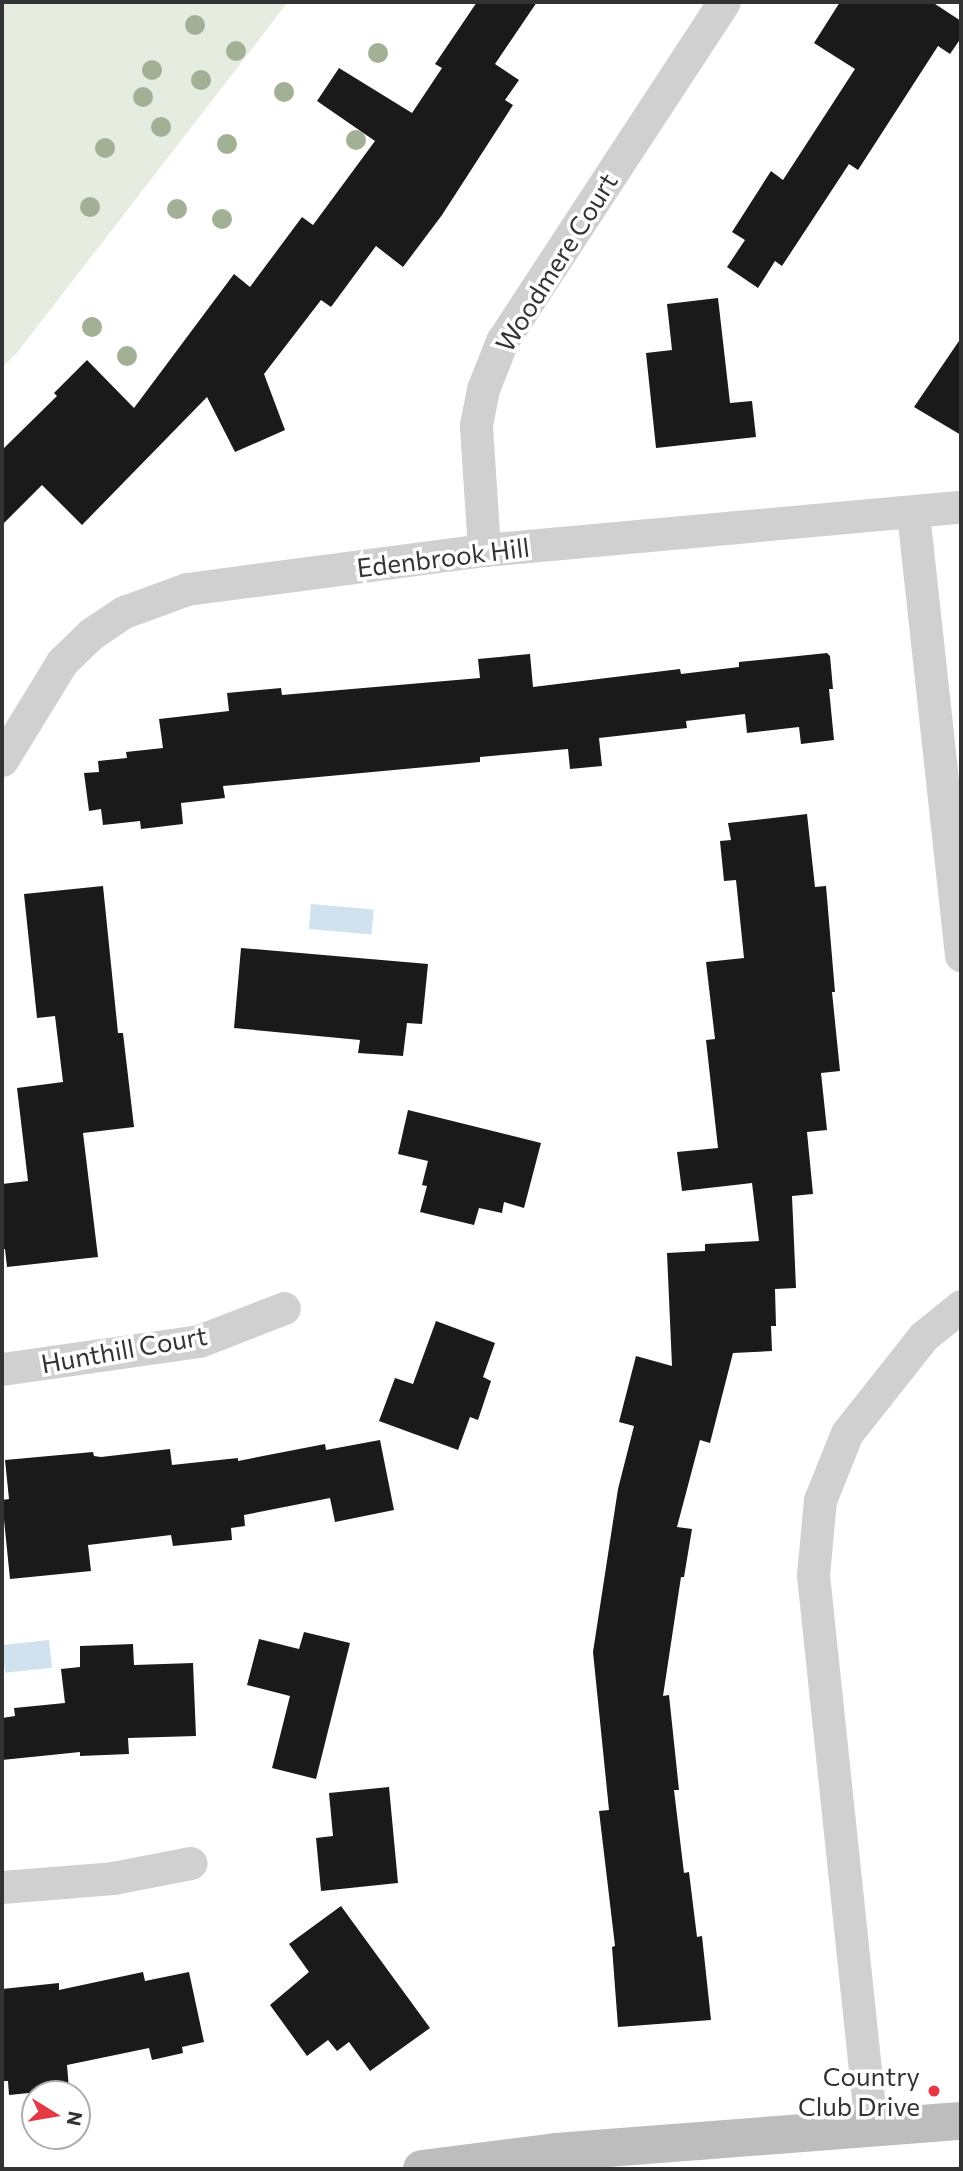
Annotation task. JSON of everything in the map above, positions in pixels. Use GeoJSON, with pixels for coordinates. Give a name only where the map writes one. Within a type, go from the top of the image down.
{"type":"FeatureCollection","features":[{"type":"Feature","properties":{"kind":"main road"},"geometry":{"type":"LineString","coordinates":[[422,2169],[556,2152],[961,2121]]}},
{"type":"Feature","properties":{"kind":"street","name":"Woodmere Court"},"geometry":{"type":"LineString","coordinates":[[484,550],[476,425],[483,389],[502,341],[724,2]]}},
{"type":"Feature","properties":{"kind":"street","name":"Edenbrook Hill"},"geometry":{"type":"LineString","coordinates":[[2,760],[62,662],[91,634],[149,601],[187,589],[484,550],[961,508]]}},
{"type":"Feature","properties":{"kind":"street"},"geometry":{"type":"LineString","coordinates":[[912,513],[961,955]]}},
{"type":"Feature","properties":{"kind":"street"},"geometry":{"type":"LineString","coordinates":[[871,2127],[813,1575],[820,1500],[847,1433],[924,1336],[961,1306]]}},
{"type":"Feature","properties":{"kind":"street","name":"Hunthill Court"},"geometry":{"type":"LineString","coordinates":[[2,1369],[199,1340],[284,1308]]}},
{"type":"Feature","properties":{"kind":"street"},"geometry":{"type":"LineString","coordinates":[[2,1887],[113,1878],[191,1863]]}},
{"type":"Feature","properties":{"kind":"shaded area"},"geometry":{"type":"Polygon","coordinates":[[[2,2],[288,2],[16,354],[2,367],[2,2]]]}},
{"type":"Feature","properties":{"kind":"water"},"geometry":{"type":"Polygon","coordinates":[[[311,904],[374,909],[372,934],[309,929],[311,904]]]}},
{"type":"Feature","properties":{"kind":"water"},"geometry":{"type":"Polygon","coordinates":[[[49,1640],[52,1668],[5,1673],[2,1645],[49,1640]]]}},
{"type":"Feature","properties":{"kind":"building"},"geometry":{"type":"Polygon","coordinates":[[[477,2],[537,2],[495,64],[519,80],[505,100],[513,105],[442,215],[403,267],[376,246],[331,307],[321,300],[264,374],[285,430],[235,452],[207,397],[82,525],[42,485],[2,525],[2,450],[57,396],[54,393],[87,360],[134,408],[234,274],[250,287],[302,217],[313,225],[375,141],[317,101],[339,68],[412,113],[442,68],[435,64],[477,2]]]}},
{"type":"Feature","properties":{"kind":"building"},"geometry":{"type":"Polygon","coordinates":[[[840,2],[932,2],[961,21],[961,38],[950,54],[938,46],[858,170],[849,164],[782,266],[775,261],[758,288],[727,267],[745,240],[732,232],[771,171],[783,180],[855,69],[814,43],[840,2]]]}},
{"type":"Feature","properties":{"kind":"building"},"geometry":{"type":"Polygon","coordinates":[[[718,298],[730,403],[752,401],[756,437],[656,448],[646,353],[672,350],[667,304],[718,298]]]}},
{"type":"Feature","properties":{"kind":"building"},"geometry":{"type":"Polygon","coordinates":[[[961,338],[961,435],[914,407],[961,338]]]}},
{"type":"Feature","properties":{"kind":"building"},"geometry":{"type":"Polygon","coordinates":[[[827,653],[830,656],[833,689],[829,689],[834,740],[801,744],[799,727],[747,733],[745,714],[686,721],[687,728],[599,738],[602,766],[570,769],[568,749],[480,757],[480,762],[223,786],[225,798],[181,803],[183,824],[141,829],[140,821],[103,825],[101,809],[89,811],[84,773],[99,772],[98,761],[127,758],[126,752],[163,748],[159,719],[229,711],[227,693],[281,688],[282,695],[480,678],[478,659],[530,654],[533,687],[680,669],[681,674],[739,667],[739,662],[827,653]]]}},
{"type":"Feature","properties":{"kind":"building"},"geometry":{"type":"Polygon","coordinates":[[[807,814],[815,887],[826,886],[840,1071],[821,1073],[827,1130],[807,1132],[813,1194],[792,1196],[796,1288],[775,1289],[776,1326],[771,1326],[772,1351],[733,1353],[710,1443],[700,1440],[677,1527],[692,1529],[684,1577],[681,1577],[663,1696],[669,1695],[679,1790],[674,1790],[684,1873],[689,1872],[697,1937],[702,1936],[711,2020],[618,2027],[612,1947],[615,1946],[599,1811],[609,1810],[593,1652],[618,1489],[634,1426],[619,1422],[636,1356],[672,1366],[667,1253],[705,1251],[705,1244],[759,1241],[752,1183],[682,1191],[677,1152],[718,1148],[706,1040],[715,1039],[706,962],[744,958],[736,880],[724,881],[720,841],[731,840],[728,823],[807,814]]]}},
{"type":"Feature","properties":{"kind":"building"},"geometry":{"type":"Polygon","coordinates":[[[103,886],[118,1033],[123,1033],[134,1127],[83,1133],[98,1257],[7,1267],[5,1249],[2,1250],[2,1184],[28,1181],[17,1088],[63,1082],[55,1016],[37,1018],[24,894],[103,886]]]}},
{"type":"Feature","properties":{"kind":"building"},"geometry":{"type":"Polygon","coordinates":[[[241,948],[428,964],[422,1024],[407,1023],[403,1056],[358,1053],[360,1040],[234,1028],[241,948]]]}},
{"type":"Feature","properties":{"kind":"building"},"geometry":{"type":"Polygon","coordinates":[[[408,1110],[541,1143],[524,1208],[504,1202],[502,1213],[479,1208],[474,1225],[420,1212],[427,1186],[422,1185],[428,1161],[398,1154],[408,1110]]]}},
{"type":"Feature","properties":{"kind":"building"},"geometry":{"type":"Polygon","coordinates":[[[436,1321],[495,1343],[483,1377],[491,1381],[478,1420],[470,1417],[458,1450],[379,1421],[395,1378],[413,1384],[436,1321]]]}},
{"type":"Feature","properties":{"kind":"building"},"geometry":{"type":"Polygon","coordinates":[[[380,1440],[394,1510],[335,1522],[330,1498],[244,1515],[245,1526],[231,1528],[232,1540],[173,1546],[171,1535],[88,1545],[91,1571],[10,1579],[2,1500],[9,1499],[5,1460],[93,1452],[94,1456],[101,1457],[170,1449],[172,1465],[238,1458],[238,1461],[325,1444],[326,1450],[380,1440]]]}},
{"type":"Feature","properties":{"kind":"building"},"geometry":{"type":"Polygon","coordinates":[[[304,1632],[350,1643],[316,1779],[272,1768],[290,1696],[247,1685],[259,1639],[299,1649],[304,1632]]]}},
{"type":"Feature","properties":{"kind":"building"},"geometry":{"type":"Polygon","coordinates":[[[133,1644],[134,1665],[193,1663],[196,1736],[128,1738],[129,1754],[80,1756],[80,1752],[2,1760],[2,1718],[15,1716],[14,1708],[65,1703],[61,1669],[80,1667],[80,1646],[133,1644]]]}},
{"type":"Feature","properties":{"kind":"building"},"geometry":{"type":"Polygon","coordinates":[[[389,1787],[398,1883],[321,1891],[316,1838],[333,1836],[329,1793],[389,1787]]]}},
{"type":"Feature","properties":{"kind":"building"},"geometry":{"type":"Polygon","coordinates":[[[341,1906],[430,2028],[370,2071],[349,2042],[337,2051],[328,2040],[307,2056],[270,2005],[309,1972],[289,1944],[341,1906]]]}},
{"type":"Feature","properties":{"kind":"building"},"geometry":{"type":"Polygon","coordinates":[[[143,1972],[145,1981],[189,1972],[204,2042],[182,2047],[183,2053],[152,2060],[149,2048],[67,2065],[68,2080],[21,2080],[21,2094],[9,2095],[8,2081],[2,2081],[2,1989],[59,1983],[59,1990],[143,1972]]]}},
{"type":"Feature","properties":{"kind":"place","name":"Country Club Drive"},"geometry":{"type":"Point","coordinates":[934,2091]}}]}
